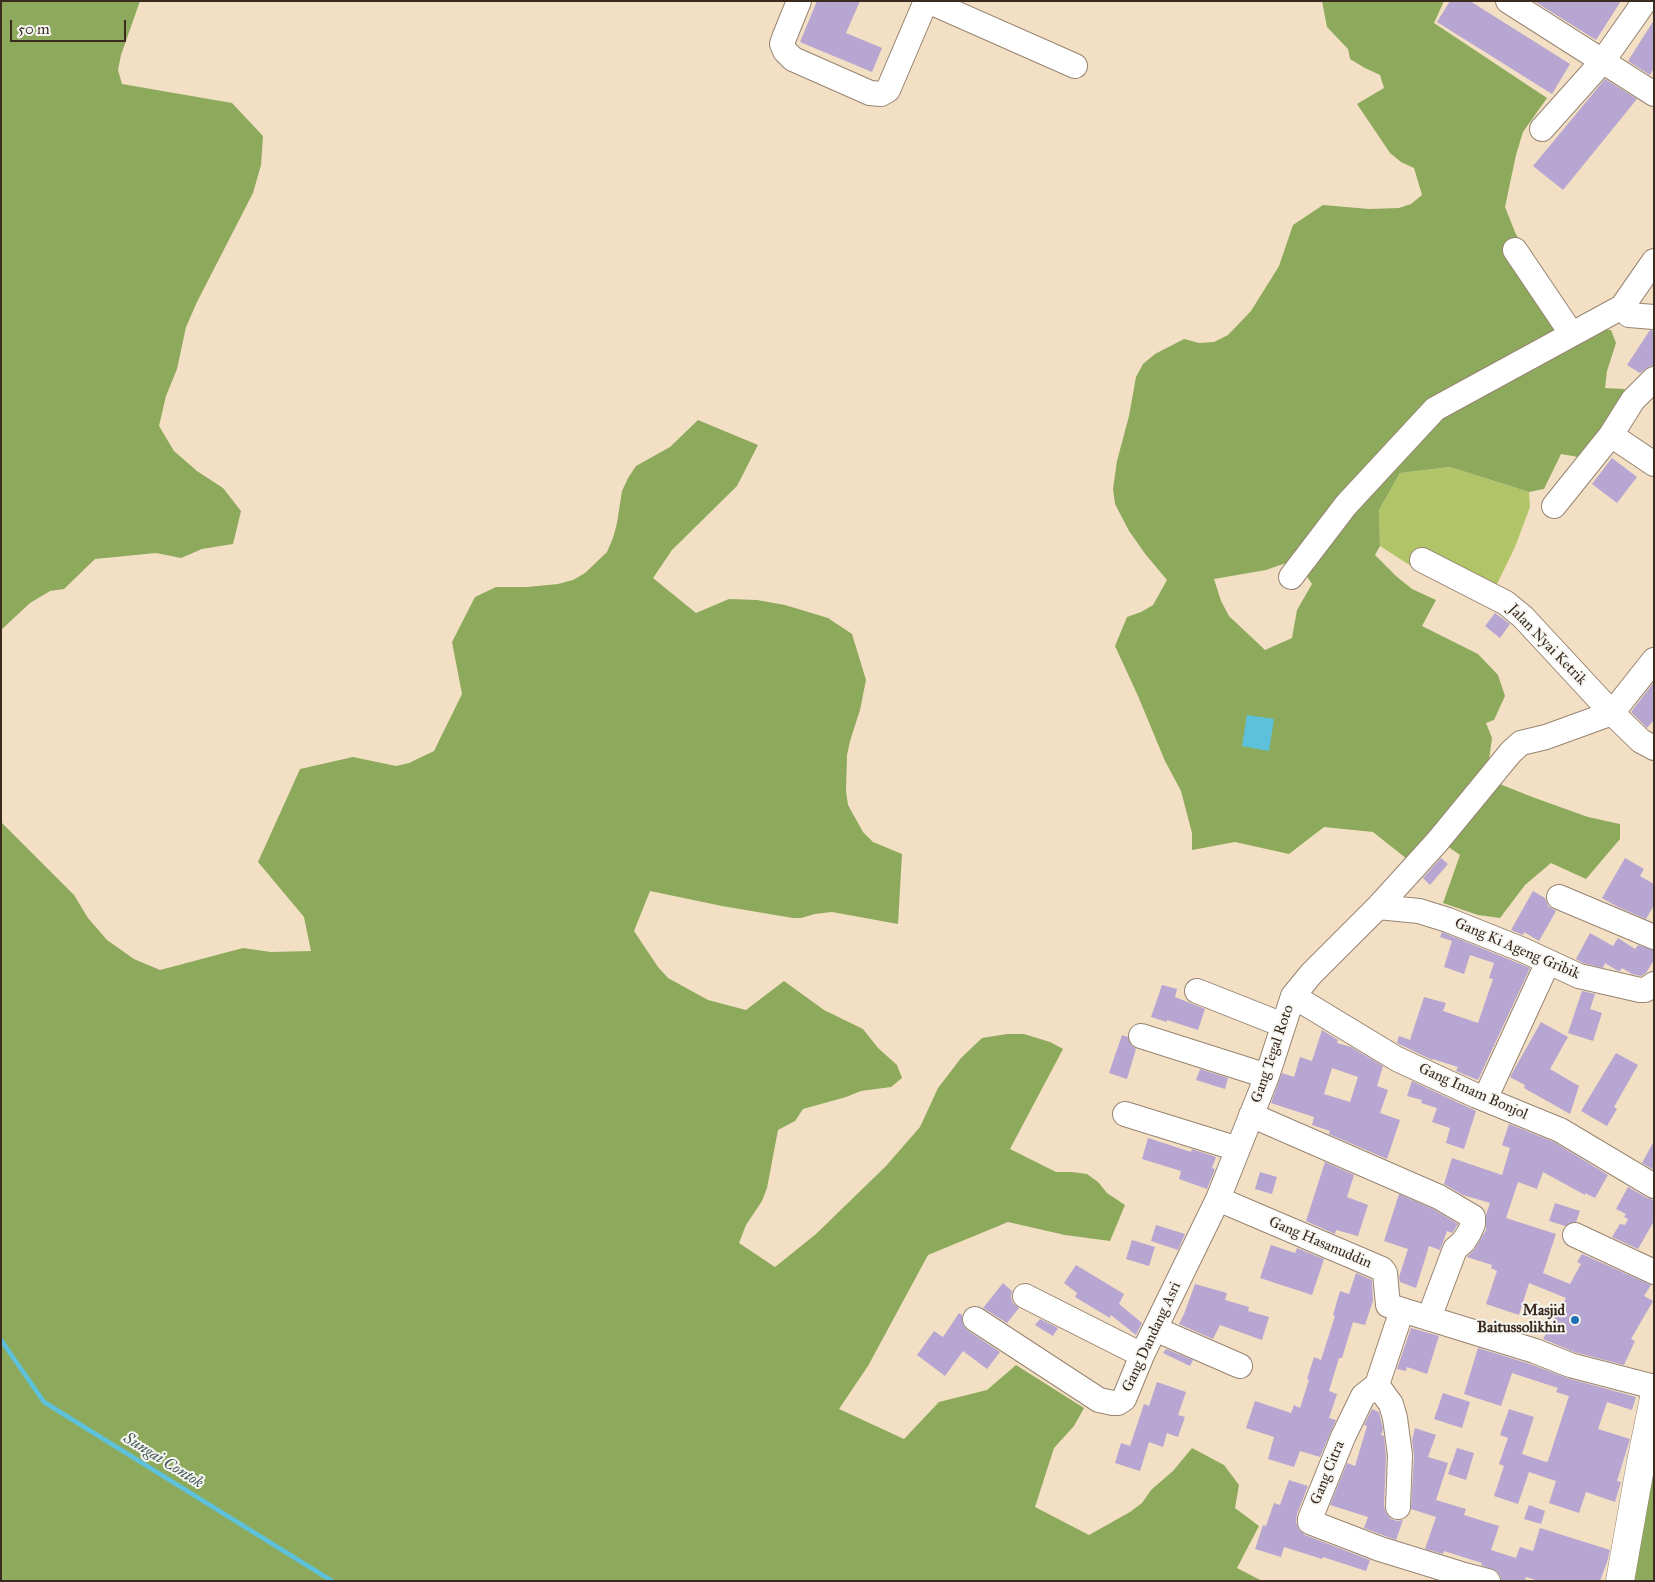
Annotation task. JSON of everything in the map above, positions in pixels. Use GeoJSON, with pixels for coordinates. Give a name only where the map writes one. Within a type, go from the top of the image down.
{"type":"FeatureCollection","features":[{"type":"Feature","properties":{"kind":"main road"},"geometry":{"type":"LineString","coordinates":[[1620,1581],[1654,1398]]}},
{"type":"Feature","properties":{"kind":"street"},"geometry":{"type":"LineString","coordinates":[[795,10],[782,44],[785,52],[793,59],[870,93],[881,94],[888,90],[927,1],[1075,66]]}},
{"type":"Feature","properties":{"kind":"street"},"geometry":{"type":"LineString","coordinates":[[1508,1],[1654,94]]}},
{"type":"Feature","properties":{"kind":"street"},"geometry":{"type":"LineString","coordinates":[[1542,129],[1602,62],[1645,1]]}},
{"type":"Feature","properties":{"kind":"street"},"geometry":{"type":"LineString","coordinates":[[1515,250],[1571,333]]}},
{"type":"Feature","properties":{"kind":"street"},"geometry":{"type":"LineString","coordinates":[[1291,578],[1346,505],[1435,409],[1622,306],[1654,261]]}},
{"type":"Feature","properties":{"kind":"street"},"geometry":{"type":"LineString","coordinates":[[1622,306],[1629,315],[1654,317]]}},
{"type":"Feature","properties":{"kind":"street"},"geometry":{"type":"LineString","coordinates":[[1554,506],[1618,441],[1633,400],[1654,379]]}},
{"type":"Feature","properties":{"kind":"street"},"geometry":{"type":"LineString","coordinates":[[1618,441],[1654,464]]}},
{"type":"Feature","properties":{"kind":"street","name":"Jalan Nyai Ketrik"},"geometry":{"type":"LineString","coordinates":[[1422,560],[1506,603],[1523,617],[1641,741],[1654,748]]}},
{"type":"Feature","properties":{"kind":"street"},"geometry":{"type":"LineString","coordinates":[[1612,712],[1654,660]]}},
{"type":"Feature","properties":{"kind":"street","name":"Gang Tegal Roto"},"geometry":{"type":"LineString","coordinates":[[1218,1199],[1267,1076],[1293,996],[1311,974],[1378,907],[1437,842],[1511,752],[1521,743],[1612,712]]}},
{"type":"Feature","properties":{"kind":"street"},"geometry":{"type":"LineString","coordinates":[[1559,897],[1654,938]]}},
{"type":"Feature","properties":{"kind":"street","name":"Gang Ki Ageng Gribik"},"geometry":{"type":"LineString","coordinates":[[1378,907],[1419,911],[1448,920],[1579,976],[1645,990],[1654,984]]}},
{"type":"Feature","properties":{"kind":"street"},"geometry":{"type":"LineString","coordinates":[[1485,1099],[1548,962]]}},
{"type":"Feature","properties":{"kind":"street"},"geometry":{"type":"LineString","coordinates":[[1197,991],[1283,1024]]}},
{"type":"Feature","properties":{"kind":"street","name":"Gang Imam Bonjol"},"geometry":{"type":"LineString","coordinates":[[1293,996],[1397,1059],[1485,1099],[1560,1130],[1654,1186]]}},
{"type":"Feature","properties":{"kind":"street"},"geometry":{"type":"LineString","coordinates":[[1141,1036],[1267,1076]]}},
{"type":"Feature","properties":{"kind":"street"},"geometry":{"type":"LineString","coordinates":[[1125,1114],[1238,1149]]}},
{"type":"Feature","properties":{"kind":"street"},"geometry":{"type":"LineString","coordinates":[[1251,1116],[1438,1197],[1474,1217],[1469,1233],[1455,1249],[1430,1318]]}},
{"type":"Feature","properties":{"kind":"street","name":"Gang Hasanuddin"},"geometry":{"type":"LineString","coordinates":[[1218,1199],[1382,1269],[1385,1273],[1388,1305],[1535,1350],[1570,1365],[1654,1388]]}},
{"type":"Feature","properties":{"kind":"street","name":"Gang Dandang Asri"},"geometry":{"type":"LineString","coordinates":[[975,1319],[1099,1400],[1113,1404],[1118,1403],[1124,1399],[1142,1355],[1218,1199]]}},
{"type":"Feature","properties":{"kind":"street"},"geometry":{"type":"LineString","coordinates":[[1574,1236],[1654,1272]]}},
{"type":"Feature","properties":{"kind":"street"},"geometry":{"type":"LineString","coordinates":[[1025,1296],[1142,1355]]}},
{"type":"Feature","properties":{"kind":"street","name":"Gang Citra"},"geometry":{"type":"LineString","coordinates":[[1402,1310],[1377,1385],[1363,1396],[1343,1437],[1310,1522],[1460,1577],[1488,1581]]}},
{"type":"Feature","properties":{"kind":"street"},"geometry":{"type":"LineString","coordinates":[[1155,1329],[1240,1366]]}},
{"type":"Feature","properties":{"kind":"street"},"geometry":{"type":"LineString","coordinates":[[1377,1385],[1391,1404],[1395,1418],[1400,1455],[1398,1507]]}},
{"type":"Feature","properties":{"kind":"green space"},"geometry":{"type":"Polygon","coordinates":[[[1,1],[140,1],[121,55],[118,70],[122,84],[232,103],[263,136],[261,165],[253,193],[186,327],[177,369],[166,396],[159,426],[174,451],[197,471],[223,488],[241,511],[233,544],[202,549],[181,558],[156,553],[95,559],[64,589],[50,591],[30,603],[1,630],[1,1]]]}},
{"type":"Feature","properties":{"kind":"green space"},"geometry":{"type":"Polygon","coordinates":[[[1322,1],[1444,1],[1434,23],[1547,98],[1523,132],[1505,207],[1554,313],[1578,328],[1611,330],[1616,343],[1607,371],[1605,388],[1625,389],[1590,459],[1561,454],[1544,489],[1529,492],[1450,467],[1400,473],[1379,510],[1380,546],[1375,555],[1412,589],[1436,600],[1422,626],[1478,654],[1498,675],[1505,696],[1494,720],[1486,723],[1492,738],[1489,760],[1483,772],[1502,785],[1535,798],[1588,817],[1620,824],[1620,839],[1586,879],[1551,863],[1525,885],[1500,918],[1478,915],[1443,903],[1460,855],[1430,834],[1407,859],[1373,832],[1324,827],[1289,854],[1235,842],[1192,850],[1192,833],[1181,791],[1165,761],[1115,646],[1127,617],[1153,605],[1167,580],[1129,531],[1115,504],[1113,489],[1117,461],[1129,416],[1136,377],[1143,364],[1155,354],[1184,339],[1199,343],[1214,342],[1228,335],[1251,311],[1279,266],[1293,225],[1323,205],[1369,209],[1399,208],[1411,204],[1422,195],[1414,168],[1401,162],[1390,153],[1357,104],[1384,88],[1380,75],[1350,59],[1348,49],[1327,27],[1322,1]],[[1289,562],[1266,570],[1214,579],[1221,601],[1229,616],[1265,650],[1292,638],[1297,610],[1312,584],[1304,572],[1289,562]]]}},
{"type":"Feature","properties":{"kind":"green space"},"geometry":{"type":"Polygon","coordinates":[[[698,420],[758,445],[737,486],[672,550],[653,578],[696,613],[729,599],[757,600],[785,605],[828,618],[852,634],[866,680],[860,710],[847,755],[846,791],[848,805],[863,832],[873,842],[902,854],[898,924],[832,912],[793,918],[650,891],[634,931],[658,967],[668,978],[708,1000],[746,1010],[784,981],[824,1010],[863,1029],[878,1048],[897,1065],[902,1078],[891,1087],[861,1091],[803,1109],[795,1121],[778,1130],[767,1188],[762,1201],[746,1225],[739,1243],[775,1267],[816,1234],[886,1166],[920,1127],[938,1088],[961,1058],[982,1038],[1007,1034],[1024,1034],[1050,1042],[1063,1049],[1010,1149],[1056,1172],[1087,1174],[1098,1182],[1107,1193],[1125,1205],[1110,1241],[1065,1235],[1008,1222],[928,1255],[868,1366],[839,1409],[904,1439],[939,1402],[987,1390],[1016,1365],[1084,1408],[1074,1426],[1054,1448],[1035,1507],[1089,1535],[1130,1512],[1142,1503],[1151,1490],[1173,1471],[1192,1448],[1224,1465],[1239,1485],[1235,1508],[1259,1526],[1237,1568],[1262,1581],[1,1581],[1,822],[74,895],[88,918],[107,940],[134,959],[160,970],[243,948],[271,952],[311,951],[304,917],[258,862],[300,769],[353,757],[396,766],[409,763],[434,751],[462,694],[452,642],[475,597],[496,587],[558,584],[573,580],[585,573],[607,552],[617,523],[622,491],[636,466],[670,447],[698,420]]]}},
{"type":"Feature","properties":{"kind":"green space"},"geometry":{"type":"Polygon","coordinates":[[[1450,467],[1529,492],[1530,507],[1515,547],[1497,584],[1475,597],[1425,575],[1380,546],[1379,510],[1400,473],[1450,467]]]}},
{"type":"Feature","properties":{"kind":"green space"},"geometry":{"type":"Polygon","coordinates":[[[1654,1429],[1654,1581],[1627,1581],[1654,1429]]]}},
{"type":"Feature","properties":{"kind":"water"},"geometry":{"type":"Polygon","coordinates":[[[1247,715],[1274,719],[1269,751],[1242,746],[1247,715]]]}},
{"type":"Feature","properties":{"kind":"building"},"geometry":{"type":"Polygon","coordinates":[[[817,1],[860,1],[846,33],[882,48],[872,72],[800,42],[817,1]]]}},
{"type":"Feature","properties":{"kind":"building"},"geometry":{"type":"Polygon","coordinates":[[[1450,1],[1470,1],[1570,64],[1552,94],[1437,22],[1450,1]]]}},
{"type":"Feature","properties":{"kind":"building"},"geometry":{"type":"Polygon","coordinates":[[[1534,1],[1621,1],[1596,40],[1534,1]]]}},
{"type":"Feature","properties":{"kind":"building"},"geometry":{"type":"Polygon","coordinates":[[[1654,20],[1654,68],[1650,75],[1628,61],[1654,20]]]}},
{"type":"Feature","properties":{"kind":"building"},"geometry":{"type":"Polygon","coordinates":[[[1605,79],[1637,99],[1563,190],[1533,166],[1605,79]]]}},
{"type":"Feature","properties":{"kind":"building"},"geometry":{"type":"Polygon","coordinates":[[[1650,330],[1654,331],[1654,366],[1650,366],[1640,373],[1627,365],[1650,330]]]}},
{"type":"Feature","properties":{"kind":"building"},"geometry":{"type":"Polygon","coordinates":[[[1612,458],[1637,477],[1617,503],[1592,484],[1612,458]]]}},
{"type":"Feature","properties":{"kind":"building"},"geometry":{"type":"Polygon","coordinates":[[[1495,613],[1510,624],[1500,638],[1485,626],[1495,613]]]}},
{"type":"Feature","properties":{"kind":"building"},"geometry":{"type":"Polygon","coordinates":[[[1654,682],[1654,720],[1647,728],[1631,712],[1654,682]]]}},
{"type":"Feature","properties":{"kind":"building"},"geometry":{"type":"Polygon","coordinates":[[[1441,858],[1448,864],[1430,885],[1423,878],[1441,858]]]}},
{"type":"Feature","properties":{"kind":"building"},"geometry":{"type":"Polygon","coordinates":[[[1625,858],[1644,869],[1640,876],[1654,884],[1654,905],[1646,919],[1602,898],[1625,858]]]}},
{"type":"Feature","properties":{"kind":"building"},"geometry":{"type":"Polygon","coordinates":[[[1533,891],[1545,898],[1548,906],[1556,911],[1539,941],[1524,932],[1523,935],[1511,930],[1533,891]]]}},
{"type":"Feature","properties":{"kind":"building"},"geometry":{"type":"Polygon","coordinates":[[[1442,932],[1530,968],[1478,1080],[1456,1071],[1458,1067],[1432,1060],[1397,1043],[1399,1036],[1410,1040],[1424,997],[1446,1003],[1443,1011],[1478,1023],[1493,979],[1489,978],[1494,963],[1470,955],[1464,974],[1444,967],[1452,941],[1440,937],[1442,932]]]}},
{"type":"Feature","properties":{"kind":"building"},"geometry":{"type":"Polygon","coordinates":[[[1590,933],[1613,946],[1618,938],[1635,949],[1638,945],[1653,950],[1654,960],[1646,973],[1641,976],[1632,974],[1622,968],[1618,971],[1605,963],[1603,968],[1583,963],[1576,959],[1590,933]]]}},
{"type":"Feature","properties":{"kind":"building"},"geometry":{"type":"Polygon","coordinates":[[[1162,985],[1177,989],[1175,997],[1205,1009],[1198,1030],[1151,1017],[1162,985]]]}},
{"type":"Feature","properties":{"kind":"building"},"geometry":{"type":"Polygon","coordinates":[[[1582,991],[1595,994],[1590,1009],[1602,1013],[1593,1041],[1568,1033],[1582,991]]]}},
{"type":"Feature","properties":{"kind":"building"},"geometry":{"type":"Polygon","coordinates":[[[1541,1022],[1568,1037],[1550,1069],[1579,1086],[1570,1114],[1524,1088],[1525,1085],[1510,1077],[1541,1022]]]}},
{"type":"Feature","properties":{"kind":"building"},"geometry":{"type":"Polygon","coordinates":[[[1322,1030],[1338,1040],[1337,1043],[1351,1047],[1383,1066],[1377,1086],[1388,1090],[1380,1113],[1400,1120],[1387,1159],[1329,1134],[1330,1131],[1312,1125],[1314,1117],[1271,1103],[1282,1073],[1294,1077],[1300,1057],[1312,1061],[1322,1030]],[[1332,1068],[1324,1094],[1350,1102],[1358,1077],[1332,1068]]]}},
{"type":"Feature","properties":{"kind":"building"},"geometry":{"type":"Polygon","coordinates":[[[1122,1035],[1128,1037],[1131,1045],[1136,1049],[1127,1079],[1109,1073],[1122,1035]]]}},
{"type":"Feature","properties":{"kind":"building"},"geometry":{"type":"Polygon","coordinates":[[[1616,1053],[1638,1065],[1614,1107],[1617,1109],[1607,1126],[1581,1111],[1616,1053]]]}},
{"type":"Feature","properties":{"kind":"building"},"geometry":{"type":"Polygon","coordinates":[[[1200,1069],[1228,1078],[1225,1089],[1196,1080],[1200,1069]]]}},
{"type":"Feature","properties":{"kind":"building"},"geometry":{"type":"Polygon","coordinates":[[[1412,1081],[1476,1111],[1464,1149],[1446,1143],[1450,1128],[1432,1122],[1437,1108],[1421,1103],[1422,1100],[1407,1096],[1412,1081]]]}},
{"type":"Feature","properties":{"kind":"building"},"geometry":{"type":"Polygon","coordinates":[[[1509,1124],[1554,1142],[1608,1175],[1595,1198],[1585,1193],[1585,1195],[1543,1172],[1537,1189],[1518,1182],[1506,1218],[1556,1234],[1543,1273],[1570,1284],[1581,1264],[1577,1262],[1582,1254],[1651,1285],[1644,1296],[1653,1301],[1631,1339],[1635,1341],[1624,1365],[1574,1352],[1543,1339],[1566,1298],[1529,1283],[1519,1315],[1486,1304],[1497,1271],[1491,1268],[1492,1265],[1467,1257],[1474,1250],[1486,1230],[1486,1215],[1490,1203],[1463,1195],[1444,1184],[1452,1158],[1502,1175],[1510,1148],[1502,1145],[1509,1124]]]}},
{"type":"Feature","properties":{"kind":"building"},"geometry":{"type":"Polygon","coordinates":[[[1148,1138],[1191,1152],[1192,1149],[1216,1157],[1212,1168],[1215,1169],[1207,1189],[1179,1179],[1181,1171],[1142,1159],[1148,1138]]]}},
{"type":"Feature","properties":{"kind":"building"},"geometry":{"type":"Polygon","coordinates":[[[1654,1141],[1654,1170],[1642,1163],[1654,1141]]]}},
{"type":"Feature","properties":{"kind":"building"},"geometry":{"type":"Polygon","coordinates":[[[1325,1162],[1354,1175],[1347,1197],[1368,1205],[1358,1236],[1336,1230],[1335,1234],[1306,1221],[1325,1162]]]}},
{"type":"Feature","properties":{"kind":"building"},"geometry":{"type":"Polygon","coordinates":[[[1260,1172],[1277,1177],[1272,1194],[1255,1189],[1260,1172]]]}},
{"type":"Feature","properties":{"kind":"building"},"geometry":{"type":"Polygon","coordinates":[[[1628,1187],[1654,1200],[1654,1221],[1638,1249],[1612,1237],[1620,1224],[1625,1225],[1628,1219],[1624,1217],[1626,1214],[1616,1209],[1628,1187]]]}},
{"type":"Feature","properties":{"kind":"building"},"geometry":{"type":"Polygon","coordinates":[[[1399,1194],[1433,1209],[1458,1224],[1452,1233],[1447,1231],[1440,1250],[1429,1246],[1416,1288],[1400,1282],[1399,1277],[1408,1249],[1384,1241],[1399,1194]]]}},
{"type":"Feature","properties":{"kind":"building"},"geometry":{"type":"Polygon","coordinates":[[[1555,1203],[1580,1211],[1576,1222],[1565,1226],[1549,1221],[1555,1203]]]}},
{"type":"Feature","properties":{"kind":"building"},"geometry":{"type":"Polygon","coordinates":[[[1156,1225],[1185,1234],[1178,1250],[1151,1241],[1156,1225]]]}},
{"type":"Feature","properties":{"kind":"building"},"geometry":{"type":"Polygon","coordinates":[[[1132,1240],[1155,1247],[1149,1266],[1126,1259],[1132,1240]]]}},
{"type":"Feature","properties":{"kind":"building"},"geometry":{"type":"Polygon","coordinates":[[[1271,1245],[1295,1253],[1297,1248],[1324,1259],[1312,1295],[1260,1278],[1271,1245]]]}},
{"type":"Feature","properties":{"kind":"building"},"geometry":{"type":"Polygon","coordinates":[[[1076,1265],[1124,1294],[1119,1304],[1142,1323],[1136,1335],[1111,1315],[1110,1318],[1075,1297],[1077,1293],[1064,1283],[1076,1265]]]}},
{"type":"Feature","properties":{"kind":"building"},"geometry":{"type":"Polygon","coordinates":[[[1356,1273],[1372,1280],[1373,1301],[1365,1325],[1353,1322],[1342,1358],[1339,1358],[1329,1391],[1337,1394],[1329,1418],[1336,1420],[1320,1457],[1300,1451],[1294,1467],[1268,1459],[1274,1437],[1246,1428],[1255,1401],[1291,1413],[1294,1405],[1300,1408],[1314,1357],[1321,1360],[1335,1316],[1333,1315],[1340,1291],[1349,1294],[1356,1273]]]}},
{"type":"Feature","properties":{"kind":"building"},"geometry":{"type":"Polygon","coordinates":[[[1003,1283],[1012,1291],[1013,1303],[1019,1308],[1007,1323],[983,1308],[1003,1283]]]}},
{"type":"Feature","properties":{"kind":"building"},"geometry":{"type":"Polygon","coordinates":[[[1195,1284],[1227,1293],[1225,1300],[1249,1307],[1248,1311],[1269,1317],[1262,1340],[1220,1325],[1213,1339],[1179,1324],[1195,1284]]]}},
{"type":"Feature","properties":{"kind":"building"},"geometry":{"type":"Polygon","coordinates":[[[959,1313],[962,1315],[963,1325],[967,1330],[1000,1352],[987,1369],[963,1351],[945,1376],[917,1355],[934,1331],[943,1337],[959,1313]]]}},
{"type":"Feature","properties":{"kind":"building"},"geometry":{"type":"Polygon","coordinates":[[[1040,1319],[1058,1328],[1053,1336],[1035,1325],[1040,1319]]]}},
{"type":"Feature","properties":{"kind":"building"},"geometry":{"type":"Polygon","coordinates":[[[1411,1328],[1439,1336],[1427,1374],[1407,1367],[1406,1371],[1397,1369],[1411,1328]]]}},
{"type":"Feature","properties":{"kind":"building"},"geometry":{"type":"Polygon","coordinates":[[[1478,1348],[1567,1378],[1636,1397],[1632,1410],[1607,1402],[1598,1429],[1630,1439],[1617,1481],[1621,1482],[1615,1502],[1586,1492],[1579,1513],[1549,1503],[1556,1481],[1529,1472],[1518,1504],[1494,1496],[1504,1466],[1499,1464],[1508,1438],[1500,1435],[1509,1409],[1534,1417],[1522,1454],[1546,1462],[1548,1461],[1569,1396],[1556,1392],[1558,1388],[1512,1373],[1501,1406],[1464,1394],[1478,1348]]]}},
{"type":"Feature","properties":{"kind":"building"},"geometry":{"type":"Polygon","coordinates":[[[1166,1349],[1193,1360],[1190,1366],[1163,1353],[1166,1349]]]}},
{"type":"Feature","properties":{"kind":"building"},"geometry":{"type":"Polygon","coordinates":[[[1157,1382],[1186,1392],[1178,1415],[1185,1417],[1178,1437],[1167,1433],[1163,1447],[1149,1442],[1140,1471],[1115,1463],[1121,1443],[1130,1446],[1144,1404],[1149,1406],[1157,1382]]]}},
{"type":"Feature","properties":{"kind":"building"},"geometry":{"type":"Polygon","coordinates":[[[1443,1393],[1470,1402],[1462,1428],[1434,1419],[1443,1393]]]}},
{"type":"Feature","properties":{"kind":"building"},"geometry":{"type":"Polygon","coordinates":[[[1372,1409],[1379,1412],[1383,1429],[1381,1435],[1384,1436],[1386,1456],[1384,1506],[1386,1513],[1391,1519],[1403,1520],[1396,1540],[1364,1528],[1368,1517],[1330,1505],[1347,1463],[1355,1466],[1367,1426],[1364,1425],[1372,1409]]]}},
{"type":"Feature","properties":{"kind":"building"},"geometry":{"type":"Polygon","coordinates":[[[1415,1428],[1436,1435],[1428,1457],[1448,1463],[1436,1500],[1466,1509],[1464,1515],[1499,1526],[1491,1550],[1516,1558],[1520,1547],[1533,1551],[1540,1528],[1610,1550],[1600,1581],[1539,1581],[1526,1577],[1525,1581],[1501,1581],[1497,1571],[1481,1565],[1482,1563],[1444,1551],[1443,1554],[1425,1549],[1436,1517],[1411,1509],[1414,1456],[1412,1440],[1415,1428]]]}},
{"type":"Feature","properties":{"kind":"building"},"geometry":{"type":"Polygon","coordinates":[[[1457,1448],[1474,1453],[1466,1480],[1448,1474],[1457,1448]]]}},
{"type":"Feature","properties":{"kind":"building"},"geometry":{"type":"Polygon","coordinates":[[[1289,1480],[1308,1486],[1297,1514],[1296,1522],[1299,1530],[1305,1535],[1370,1560],[1366,1571],[1284,1547],[1281,1557],[1255,1549],[1263,1525],[1266,1526],[1274,1503],[1280,1505],[1289,1480]]]}},
{"type":"Feature","properties":{"kind":"building"},"geometry":{"type":"Polygon","coordinates":[[[1529,1505],[1545,1511],[1541,1524],[1524,1519],[1529,1505]]]}},
{"type":"Feature","properties":{"kind":"waterway","name":"Sungai Contok"},"geometry":{"type":"LineString","coordinates":[[1,1340],[44,1402],[332,1581]]}},
{"type":"Feature","properties":{"kind":"place","name":"Masjid Baitussolikhin"},"geometry":{"type":"Point","coordinates":[1575,1320]}}]}
